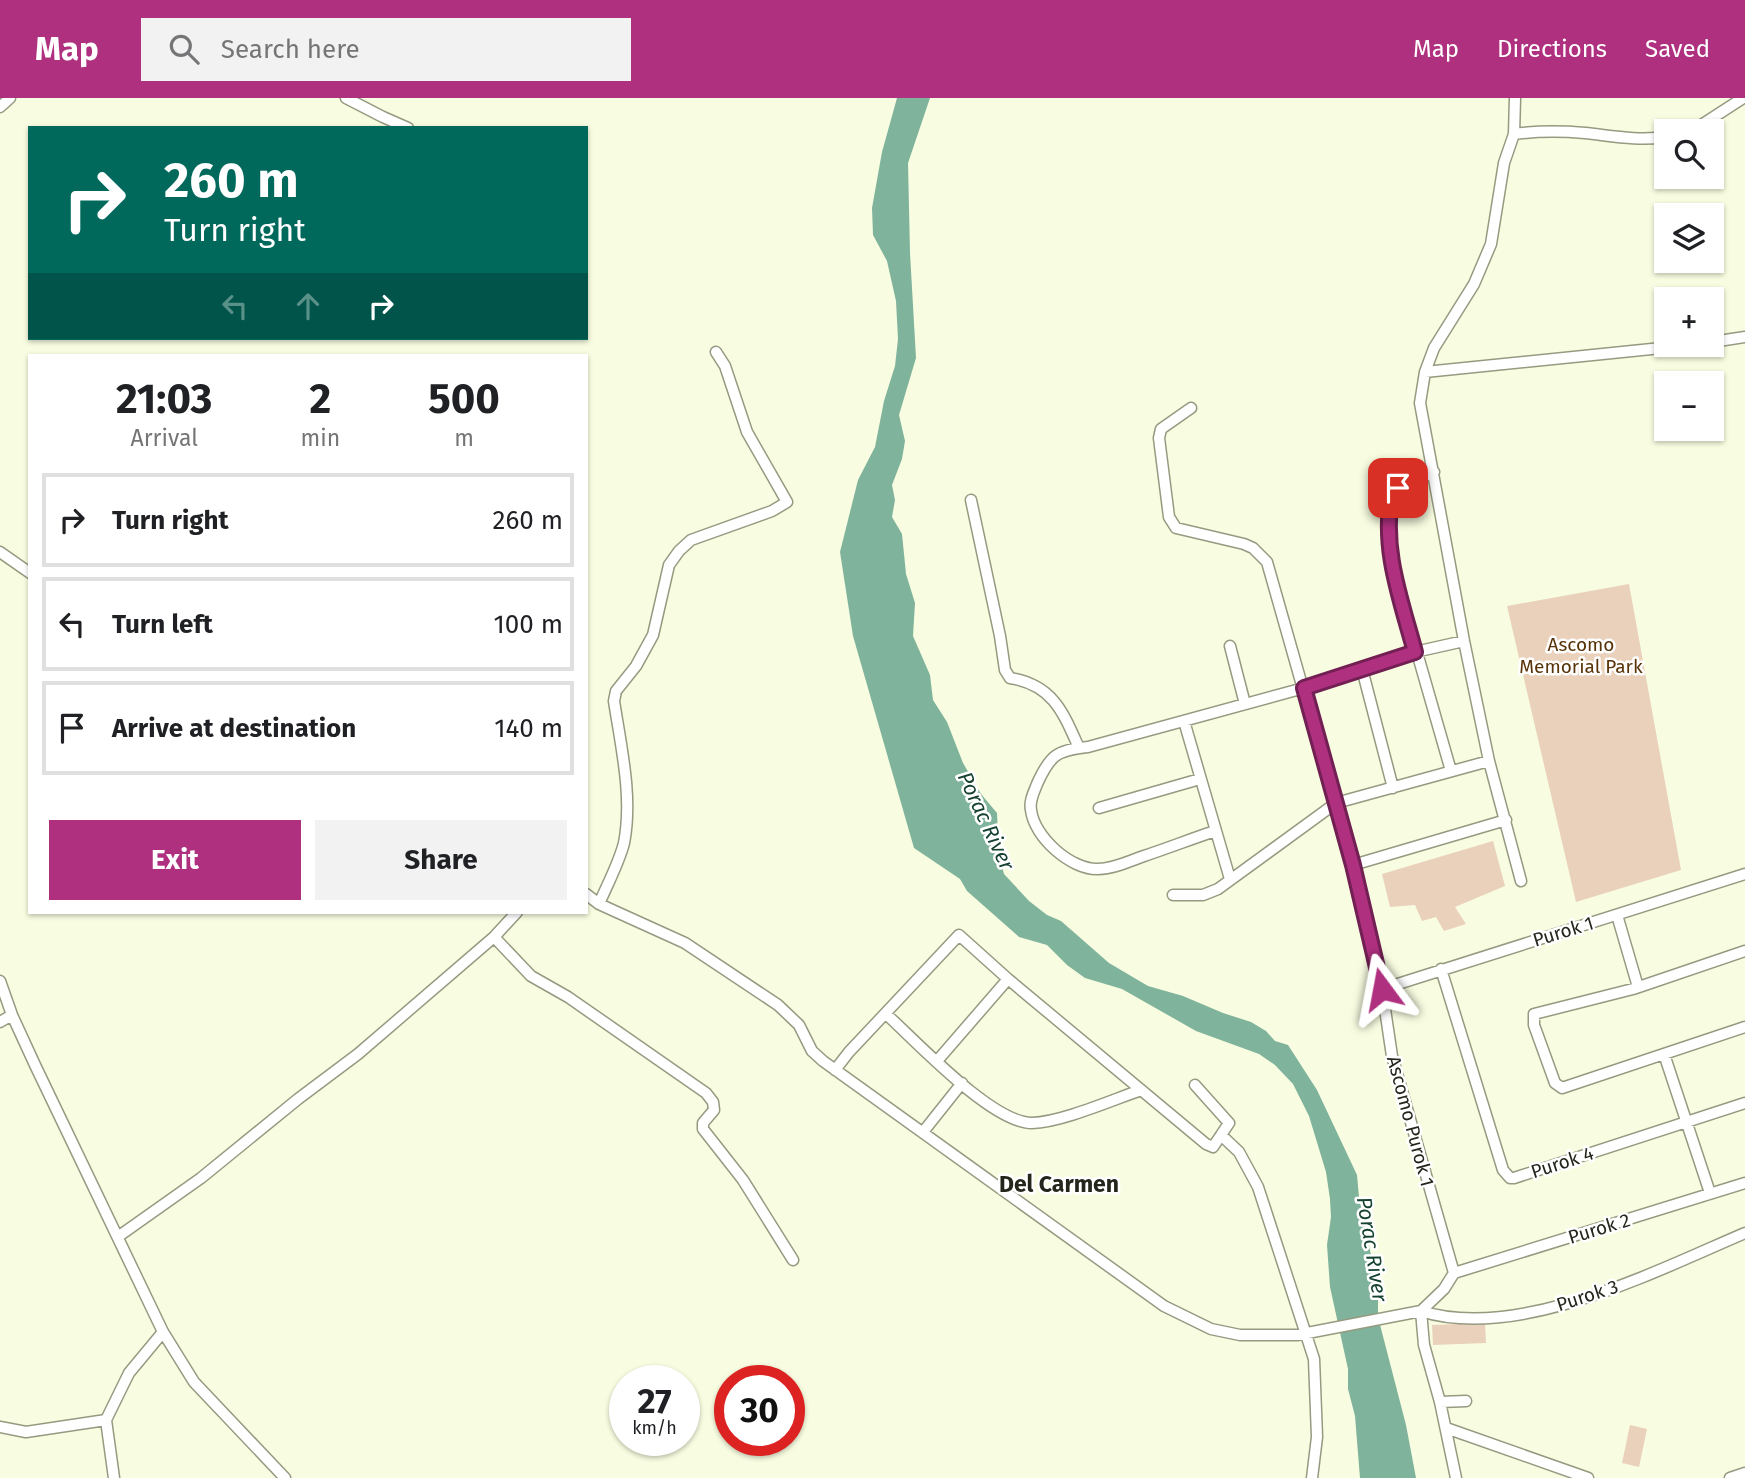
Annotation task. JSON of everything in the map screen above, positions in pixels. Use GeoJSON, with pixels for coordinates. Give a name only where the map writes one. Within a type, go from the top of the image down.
{"type":"FeatureCollection","features":[{"type":"Feature","properties":{"kind":"street"},"geometry":{"type":"LineString","coordinates":[[0,107],[10,98]]}},
{"type":"Feature","properties":{"kind":"street"},"geometry":{"type":"LineString","coordinates":[[346,98],[402,126]]}},
{"type":"Feature","properties":{"kind":"street"},"geometry":{"type":"LineString","coordinates":[[1515,98],[1514,134],[1504,163],[1491,244],[1474,284],[1441,332],[1425,372],[1420,402],[1489,761],[1521,881]]}},
{"type":"Feature","properties":{"kind":"street"},"geometry":{"type":"LineString","coordinates":[[1711,119],[1743,98]]}},
{"type":"Feature","properties":{"kind":"street"},"geometry":{"type":"LineString","coordinates":[[1514,134],[1584,133],[1623,139],[1654,138]]}},
{"type":"Feature","properties":{"kind":"street"},"geometry":{"type":"LineString","coordinates":[[1724,340],[1745,337]]}},
{"type":"Feature","properties":{"kind":"street"},"geometry":{"type":"LineString","coordinates":[[1425,372],[1654,349]]}},
{"type":"Feature","properties":{"kind":"street"},"geometry":{"type":"LineString","coordinates":[[599,904],[624,844],[625,775],[614,701],[616,691],[636,667],[653,635],[670,565],[679,551],[691,540],[772,511],[787,502],[747,432],[724,366],[716,352]]}},
{"type":"Feature","properties":{"kind":"street","name":"Ascomo Purok 1"},"geometry":{"type":"LineString","coordinates":[[1191,408],[1161,429],[1158,439],[1168,512],[1176,528],[1244,544],[1253,548],[1267,562],[1353,865],[1382,989],[1392,1056],[1454,1273]]}},
{"type":"Feature","properties":{"kind":"street"},"geometry":{"type":"LineString","coordinates":[[1434,472],[1398,488],[1392,494],[1388,528],[1391,562],[1451,771]]}},
{"type":"Feature","properties":{"kind":"street"},"geometry":{"type":"LineString","coordinates":[[971,500],[1005,670],[1010,678],[1031,684],[1051,696],[1079,748]]}},
{"type":"Feature","properties":{"kind":"street"},"geometry":{"type":"LineString","coordinates":[[0,552],[28,572]]}},
{"type":"Feature","properties":{"kind":"street"},"geometry":{"type":"LineString","coordinates":[[1215,831],[1111,868],[1082,868],[1066,860],[1050,845],[1034,819],[1030,809],[1031,799],[1049,760],[1056,754],[1304,688],[1415,652],[1464,641]]}},
{"type":"Feature","properties":{"kind":"street"},"geometry":{"type":"LineString","coordinates":[[1230,646],[1245,704]]}},
{"type":"Feature","properties":{"kind":"street"},"geometry":{"type":"LineString","coordinates":[[1362,668],[1392,788]]}},
{"type":"Feature","properties":{"kind":"street"},"geometry":{"type":"LineString","coordinates":[[1184,721],[1230,879]]}},
{"type":"Feature","properties":{"kind":"street"},"geometry":{"type":"LineString","coordinates":[[1173,895],[1203,895],[1230,879],[1336,803],[1489,761]]}},
{"type":"Feature","properties":{"kind":"street"},"geometry":{"type":"LineString","coordinates":[[1099,808],[1200,779]]}},
{"type":"Feature","properties":{"kind":"street"},"geometry":{"type":"LineString","coordinates":[[1353,865],[1506,820]]}},
{"type":"Feature","properties":{"kind":"street","name":"Purok 1"},"geometry":{"type":"LineString","coordinates":[[1382,989],[1745,874]]}},
{"type":"Feature","properties":{"kind":"street"},"geometry":{"type":"LineString","coordinates":[[588,896],[599,904],[685,943],[778,1005],[799,1025],[812,1051],[835,1070],[1164,1306],[1187,1319],[1211,1329],[1240,1335],[1306,1334],[1421,1311],[1444,1289],[1454,1273]]}},
{"type":"Feature","properties":{"kind":"street"},"geometry":{"type":"LineString","coordinates":[[119,1236],[201,1178],[358,1054],[494,937],[515,914]]}},
{"type":"Feature","properties":{"kind":"street"},"geometry":{"type":"LineString","coordinates":[[1617,915],[1638,987]]}},
{"type":"Feature","properties":{"kind":"street"},"geometry":{"type":"LineString","coordinates":[[835,1070],[959,934],[1008,979],[1213,1147],[1229,1123],[1195,1085]]}},
{"type":"Feature","properties":{"kind":"street"},"geometry":{"type":"LineString","coordinates":[[494,937],[531,976],[568,997],[706,1093],[713,1102],[714,1110],[703,1123],[703,1129],[743,1180],[793,1260]]}},
{"type":"Feature","properties":{"kind":"street"},"geometry":{"type":"LineString","coordinates":[[1745,951],[1638,987],[1534,1014],[1534,1025],[1555,1083],[1562,1088],[1745,1027]]}},
{"type":"Feature","properties":{"kind":"street","name":"Purok 4"},"geometry":{"type":"LineString","coordinates":[[1441,969],[1507,1176],[1514,1178],[1745,1103]]}},
{"type":"Feature","properties":{"kind":"street"},"geometry":{"type":"LineString","coordinates":[[937,1061],[1008,979]]}},
{"type":"Feature","properties":{"kind":"street"},"geometry":{"type":"LineString","coordinates":[[0,981],[12,1015],[163,1332],[194,1382],[285,1478]]}},
{"type":"Feature","properties":{"kind":"street"},"geometry":{"type":"LineString","coordinates":[[886,1014],[984,1102],[1009,1117],[1030,1123],[1043,1122],[1141,1090]]}},
{"type":"Feature","properties":{"kind":"street"},"geometry":{"type":"LineString","coordinates":[[0,1022],[12,1015]]}},
{"type":"Feature","properties":{"kind":"street"},"geometry":{"type":"LineString","coordinates":[[1664,1054],[1710,1193]]}},
{"type":"Feature","properties":{"kind":"street"},"geometry":{"type":"LineString","coordinates":[[923,1132],[962,1083]]}},
{"type":"Feature","properties":{"kind":"street"},"geometry":{"type":"LineString","coordinates":[[1221,1135],[1239,1152],[1258,1187],[1314,1359],[1317,1437],[1312,1478]]}},
{"type":"Feature","properties":{"kind":"street","name":"Purok 2"},"geometry":{"type":"LineString","coordinates":[[1454,1273],[1745,1183]]}},
{"type":"Feature","properties":{"kind":"street","name":"Purok 3"},"geometry":{"type":"LineString","coordinates":[[1421,1311],[1446,1317],[1475,1319],[1537,1311],[1638,1278],[1745,1233]]}},
{"type":"Feature","properties":{"kind":"street"},"geometry":{"type":"LineString","coordinates":[[1421,1311],[1424,1345],[1440,1402],[1456,1478]]}},
{"type":"Feature","properties":{"kind":"street"},"geometry":{"type":"LineString","coordinates":[[114,1478],[106,1420],[129,1373],[163,1332]]}},
{"type":"Feature","properties":{"kind":"street"},"geometry":{"type":"LineString","coordinates":[[1440,1402],[1466,1401]]}},
{"type":"Feature","properties":{"kind":"street"},"geometry":{"type":"LineString","coordinates":[[0,1427],[26,1432],[106,1420]]}},
{"type":"Feature","properties":{"kind":"street"},"geometry":{"type":"LineString","coordinates":[[1446,1428],[1588,1478]]}},
{"type":"Feature","properties":{"kind":"street"},"geometry":{"type":"LineString","coordinates":[[1730,1478],[1745,1473]]}},
{"type":"Feature","properties":{"kind":"green space","name":"Ascomo Memorial Park"},"geometry":{"type":"Polygon","coordinates":[[[1629,584],[1681,870],[1576,902],[1507,606],[1629,584]]]}},
{"type":"Feature","properties":{"kind":"green space"},"geometry":{"type":"Polygon","coordinates":[[[1493,841],[1505,886],[1455,907],[1466,924],[1444,931],[1436,917],[1422,921],[1415,905],[1390,907],[1382,874],[1493,841]]]}},
{"type":"Feature","properties":{"kind":"green space"},"geometry":{"type":"Polygon","coordinates":[[[1485,1323],[1486,1343],[1433,1345],[1432,1325],[1485,1323]]]}},
{"type":"Feature","properties":{"kind":"green space"},"geometry":{"type":"Polygon","coordinates":[[[1630,1425],[1647,1429],[1639,1467],[1622,1463],[1630,1425]]]}},
{"type":"Feature","properties":{"kind":"water","name":"Porac River"},"geometry":{"type":"Polygon","coordinates":[[[897,98],[930,98],[908,163],[916,358],[899,415],[905,441],[902,459],[892,485],[895,500],[892,517],[902,534],[906,574],[915,603],[913,636],[930,675],[933,700],[947,722],[963,763],[981,794],[997,813],[999,856],[1004,874],[1029,901],[1047,915],[1061,921],[1109,963],[1148,986],[1183,996],[1251,1022],[1266,1031],[1275,1041],[1288,1045],[1317,1090],[1357,1175],[1378,1289],[1378,1317],[1406,1425],[1416,1478],[1360,1478],[1355,1416],[1348,1389],[1348,1369],[1330,1287],[1327,1245],[1331,1217],[1326,1172],[1309,1116],[1293,1084],[1275,1065],[1259,1054],[1196,1031],[1122,989],[1085,978],[1047,945],[1019,937],[967,891],[960,879],[914,848],[853,636],[840,552],[858,480],[875,447],[884,401],[895,366],[898,339],[896,301],[887,261],[873,235],[872,208],[882,152],[897,98]]]}},
{"type":"Feature","properties":{"kind":"district","name":"Del Carmen"},"geometry":{"type":"Point","coordinates":[1059,1184]}},
{"type":"Feature","properties":{"kind":"route"},"geometry":{"type":"LineString","coordinates":[[1382,989],[1353,865],[1304,688],[1415,652],[1391,562],[1388,528],[1390,503],[1392,494],[1398,488]]}}]}
